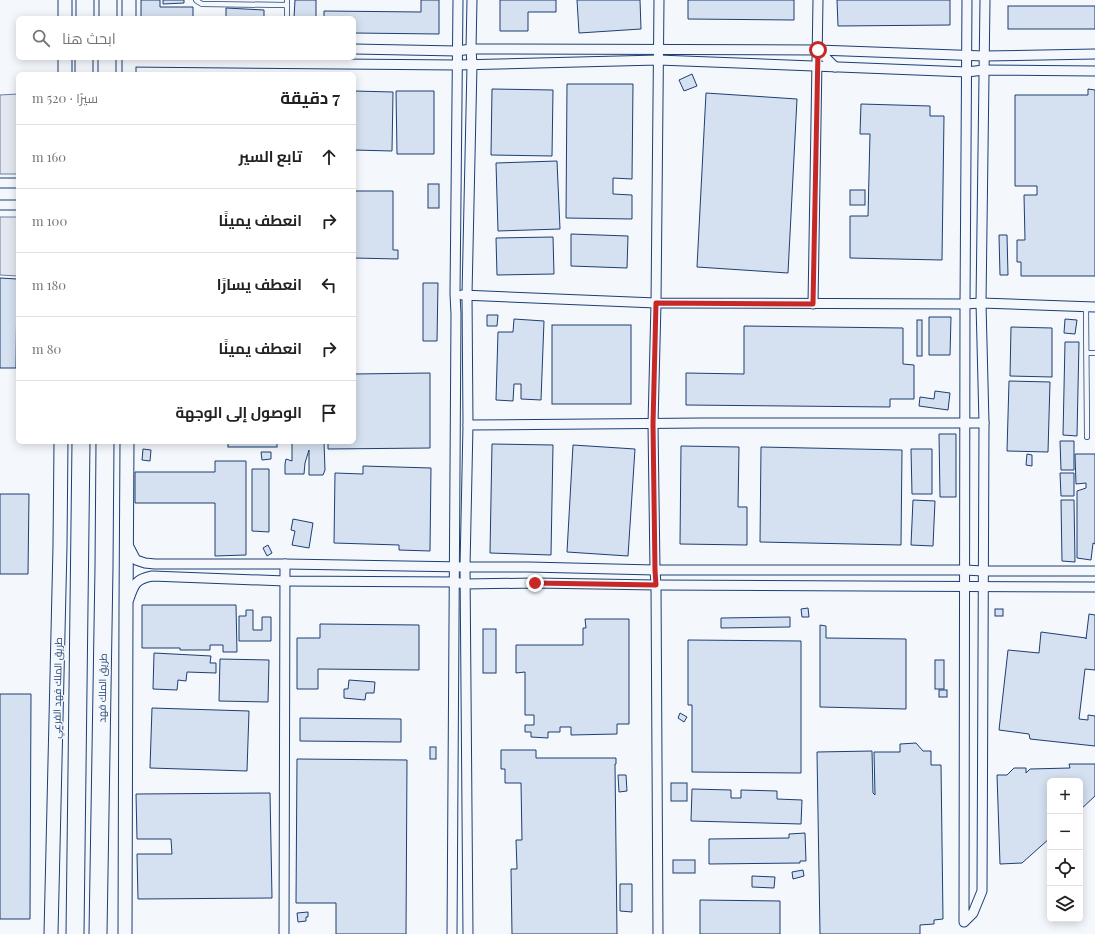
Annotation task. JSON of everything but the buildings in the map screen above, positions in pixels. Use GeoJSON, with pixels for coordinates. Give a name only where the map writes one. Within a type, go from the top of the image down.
{"type":"FeatureCollection","features":[{"type":"Feature","properties":{"kind":"highway"},"geometry":{"type":"LineString","coordinates":[[85,0],[85,16]]}},
{"type":"Feature","properties":{"kind":"highway"},"geometry":{"type":"LineString","coordinates":[[108,0],[108,16]]}},
{"type":"Feature","properties":{"kind":"highway"},"geometry":{"type":"LineString","coordinates":[[84,60],[84,72]]}},
{"type":"Feature","properties":{"kind":"highway"},"geometry":{"type":"LineString","coordinates":[[107,60],[107,72]]}},
{"type":"Feature","properties":{"kind":"highway"},"geometry":{"type":"LineString","coordinates":[[75,934],[81,444]]}},
{"type":"Feature","properties":{"kind":"highway","name":"طريق الملك فهد"},"geometry":{"type":"LineString","coordinates":[[98,934],[105,444]]}},
{"type":"Feature","properties":{"kind":"highway"},"geometry":{"type":"LineString","coordinates":[[104,567],[115,444]]}},
{"type":"Feature","properties":{"kind":"main road"},"geometry":{"type":"LineString","coordinates":[[65,0],[65,16]]}},
{"type":"Feature","properties":{"kind":"main road"},"geometry":{"type":"LineString","coordinates":[[129,0],[129,16]]}},
{"type":"Feature","properties":{"kind":"main road"},"geometry":{"type":"LineString","coordinates":[[65,60],[65,72]]}},
{"type":"Feature","properties":{"kind":"main road","name":"طريق الملك فهد الفرعي"},"geometry":{"type":"LineString","coordinates":[[51,934],[61,444]]}},
{"type":"Feature","properties":{"kind":"main road"},"geometry":{"type":"LineString","coordinates":[[125,934],[127,444]]}},
{"type":"Feature","properties":{"kind":"street"},"geometry":{"type":"LineString","coordinates":[[452,934],[458,0]]}},
{"type":"Feature","properties":{"kind":"street"},"geometry":{"type":"LineString","coordinates":[[468,934],[465,568],[468,425],[467,295],[472,0]]}},
{"type":"Feature","properties":{"kind":"street"},"geometry":{"type":"LineString","coordinates":[[658,934],[656,585],[653,424],[656,303],[659,0]]}},
{"type":"Feature","properties":{"kind":"street"},"geometry":{"type":"LineString","coordinates":[[813,304],[818,0]]}},
{"type":"Feature","properties":{"kind":"street"},"geometry":{"type":"LineString","coordinates":[[968,0],[965,304],[965,586],[974,631],[974,751],[982,891],[973,913],[964,922],[974,751],[974,631],[983,587],[984,423],[981,303],[985,0]]}},
{"type":"Feature","properties":{"kind":"street"},"geometry":{"type":"LineString","coordinates":[[356,49],[457,51],[471,49],[818,50],[984,56],[1095,54]]}},
{"type":"Feature","properties":{"kind":"street"},"geometry":{"type":"LineString","coordinates":[[658,49],[671,61]]}},
{"type":"Feature","properties":{"kind":"street"},"geometry":{"type":"LineString","coordinates":[[818,50],[834,67]]}},
{"type":"Feature","properties":{"kind":"street"},"geometry":{"type":"LineString","coordinates":[[129,64],[286,60],[457,65],[658,60],[967,72],[984,70],[1095,71]]}},
{"type":"Feature","properties":{"kind":"street"},"geometry":{"type":"LineString","coordinates":[[0,183],[16,183]]}},
{"type":"Feature","properties":{"kind":"street"},"geometry":{"type":"LineString","coordinates":[[0,205],[16,205]]}},
{"type":"Feature","properties":{"kind":"street"},"geometry":{"type":"LineString","coordinates":[[455,294],[656,303],[981,303],[1091,307]]}},
{"type":"Feature","properties":{"kind":"street"},"geometry":{"type":"LineString","coordinates":[[468,425],[984,423]]}},
{"type":"Feature","properties":{"kind":"street"},"geometry":{"type":"LineString","coordinates":[[127,542],[136,560],[154,564],[285,564],[655,570],[965,570],[983,572],[1095,571]]}},
{"type":"Feature","properties":{"kind":"street"},"geometry":{"type":"LineString","coordinates":[[284,934],[285,564]]}},
{"type":"Feature","properties":{"kind":"street"},"geometry":{"type":"LineString","coordinates":[[529,567],[535,583]]}},
{"type":"Feature","properties":{"kind":"street"},"geometry":{"type":"LineString","coordinates":[[126,608],[133,587],[138,581],[152,576],[285,581],[454,582],[465,584],[535,583],[1095,587]]}},
{"type":"Feature","properties":{"kind":"lane"},"geometry":{"type":"LineString","coordinates":[[196,0],[202,4],[287,2],[287,16]]}},
{"type":"Feature","properties":{"kind":"lane"},"geometry":{"type":"LineString","coordinates":[[1088,437],[1087,353],[1091,307]]}},
{"type":"Feature","properties":{"kind":"lane"},"geometry":{"type":"LineString","coordinates":[[1087,353],[1095,353]]}},
{"type":"Feature","properties":{"kind":"shaded area"},"geometry":{"type":"Polygon","coordinates":[[[16,94],[16,174],[0,174],[0,95],[16,94]]]}},
{"type":"Feature","properties":{"kind":"shaded area"},"geometry":{"type":"Polygon","coordinates":[[[0,217],[16,217],[16,276],[0,275],[0,217]]]}},
{"type":"Feature","properties":{"kind":"route"},"geometry":{"type":"LineString","coordinates":[[535,583],[656,585],[653,424],[656,303],[813,304],[818,50]]}}]}
